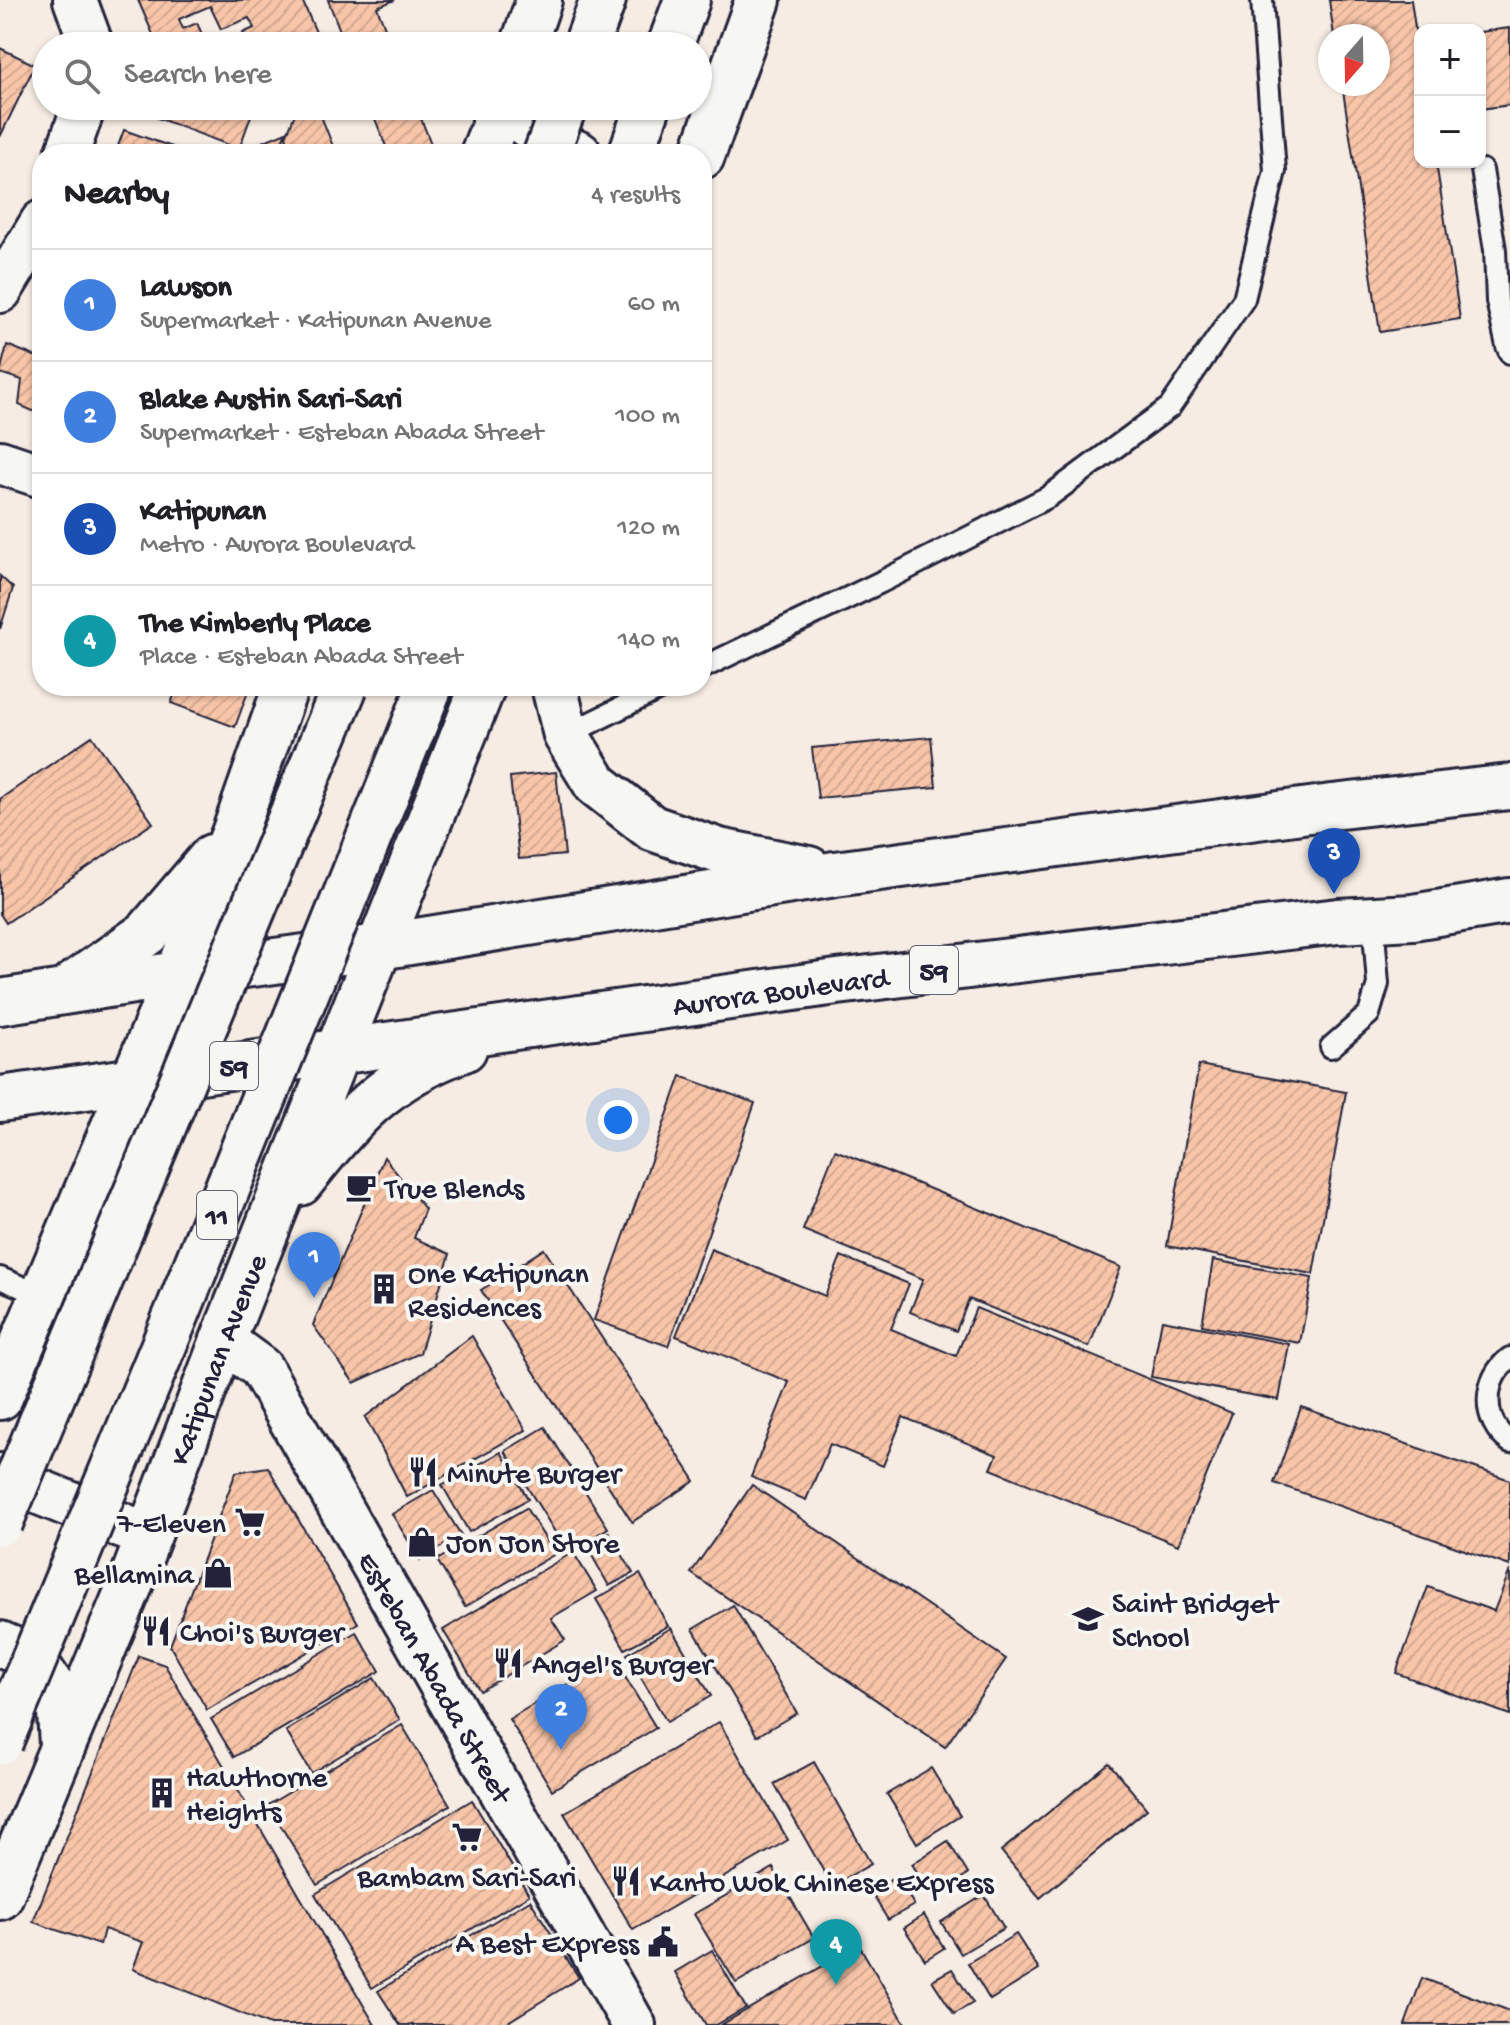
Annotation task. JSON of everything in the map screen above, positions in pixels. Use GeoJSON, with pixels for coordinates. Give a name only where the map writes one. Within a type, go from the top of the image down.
{"type":"FeatureCollection","features":[{"type":"Feature","properties":{"kind":"main road"},"geometry":{"type":"LineString","coordinates":[[528,32],[539,0]]}},
{"type":"Feature","properties":{"kind":"main road"},"geometry":{"type":"LineString","coordinates":[[591,32],[603,0]]}},
{"type":"Feature","properties":{"kind":"main road"},"geometry":{"type":"LineString","coordinates":[[675,32],[687,0]]}},
{"type":"Feature","properties":{"kind":"main road"},"geometry":{"type":"LineString","coordinates":[[712,110],[758,0]]}},
{"type":"Feature","properties":{"kind":"main road"},"geometry":{"type":"LineString","coordinates":[[487,144],[497,120]]}},
{"type":"Feature","properties":{"kind":"main road"},"geometry":{"type":"LineString","coordinates":[[520,120],[554,144]]}},
{"type":"Feature","properties":{"kind":"main road"},"geometry":{"type":"LineString","coordinates":[[550,144],[559,120]]}},
{"type":"Feature","properties":{"kind":"main road"},"geometry":{"type":"LineString","coordinates":[[635,144],[643,120]]}},
{"type":"Feature","properties":{"kind":"main road"},"geometry":{"type":"LineString","coordinates":[[698,144],[708,120]]}},
{"type":"Feature","properties":{"kind":"main road"},"geometry":{"type":"LineString","coordinates":[[0,1397],[178,974],[235,831],[282,696]]}},
{"type":"Feature","properties":{"kind":"main road"},"geometry":{"type":"LineString","coordinates":[[0,1523],[341,696]]}},
{"type":"Feature","properties":{"kind":"main road","name":"Katipunan Avenue"},"geometry":{"type":"LineString","coordinates":[[0,1742],[202,1253],[426,696]]}},
{"type":"Feature","properties":{"kind":"main road","name":"Katipunan Avenue"},"geometry":{"type":"LineString","coordinates":[[0,1897],[124,1599],[223,1340],[479,696]]}},
{"type":"Feature","properties":{"kind":"main road"},"geometry":{"type":"LineString","coordinates":[[556,696],[566,735],[596,784],[652,828],[719,851],[835,874]]}},
{"type":"Feature","properties":{"kind":"main road"},"geometry":{"type":"LineString","coordinates":[[0,1002],[379,947],[835,874],[1332,807],[1510,787]]}},
{"type":"Feature","properties":{"kind":"main road"},"geometry":{"type":"LineString","coordinates":[[63,992],[147,933],[235,831]]}},
{"type":"Feature","properties":{"kind":"main road","name":"Aurora Boulevard"},"geometry":{"type":"LineString","coordinates":[[337,1053],[837,982],[1324,923],[1413,917],[1510,901]]}},
{"type":"Feature","properties":{"kind":"main road"},"geometry":{"type":"LineString","coordinates":[[273,1216],[345,1127],[384,1091],[405,1076],[445,1056],[530,1025]]}},
{"type":"Feature","properties":{"kind":"main road","name":"59"},"geometry":{"type":"LineString","coordinates":[[0,1099],[337,1053]]}},
{"type":"Feature","properties":{"kind":"main road"},"geometry":{"type":"LineString","coordinates":[[0,1476],[148,1536]]}},
{"type":"Feature","properties":{"kind":"main road"},"geometry":{"type":"LineString","coordinates":[[0,1644],[19,1652],[42,1672],[59,1697],[62,1745]]}},
{"type":"Feature","properties":{"kind":"street"},"geometry":{"type":"LineString","coordinates":[[75,0],[87,32]]}},
{"type":"Feature","properties":{"kind":"street"},"geometry":{"type":"LineString","coordinates":[[71,144],[79,120]]}},
{"type":"Feature","properties":{"kind":"street"},"geometry":{"type":"LineString","coordinates":[[0,291],[32,238]]}},
{"type":"Feature","properties":{"kind":"street"},"geometry":{"type":"LineString","coordinates":[[0,462],[32,473]]}},
{"type":"Feature","properties":{"kind":"street","name":"Esteban Abada Street"},"geometry":{"type":"LineString","coordinates":[[223,1340],[261,1368],[634,2025]]}},
{"type":"Feature","properties":{"kind":"lane"},"geometry":{"type":"LineString","coordinates":[[712,663],[1048,497],[1170,407],[1244,299],[1275,171],[1262,0]]}},
{"type":"Feature","properties":{"kind":"lane"},"geometry":{"type":"LineString","coordinates":[[1482,170],[1495,250],[1497,301],[1510,353]]}},
{"type":"Feature","properties":{"kind":"lane"},"geometry":{"type":"LineString","coordinates":[[566,735],[645,696]]}},
{"type":"Feature","properties":{"kind":"lane"},"geometry":{"type":"LineString","coordinates":[[1331,1047],[1369,1014],[1378,984],[1373,919]]}},
{"type":"Feature","properties":{"kind":"lane"},"geometry":{"type":"LineString","coordinates":[[0,1278],[43,1296]]}},
{"type":"Feature","properties":{"kind":"lane"},"geometry":{"type":"LineString","coordinates":[[1510,1358],[1494,1375],[1488,1403],[1498,1430],[1510,1442]]}},
{"type":"Feature","properties":{"kind":"building"},"geometry":{"type":"Polygon","coordinates":[[[138,0],[302,0],[316,32],[245,32],[254,28],[249,18],[221,29],[210,6],[179,19],[183,29],[197,23],[201,32],[152,32],[138,0]]]}},
{"type":"Feature","properties":{"kind":"building"},"geometry":{"type":"Polygon","coordinates":[[[328,0],[395,0],[377,7],[387,32],[341,32],[328,0]]]}},
{"type":"Feature","properties":{"kind":"building"},"geometry":{"type":"Polygon","coordinates":[[[1329,0],[1411,0],[1415,24],[1414,168],[1437,168],[1460,319],[1380,332],[1344,96],[1390,96],[1390,24],[1332,24],[1329,0]]]}},
{"type":"Feature","properties":{"kind":"building"},"geometry":{"type":"Polygon","coordinates":[[[1510,28],[1510,105],[1486,108],[1486,31],[1510,28]]]}},
{"type":"Feature","properties":{"kind":"building"},"geometry":{"type":"Polygon","coordinates":[[[0,48],[32,64],[32,71],[0,137],[0,48]]]}},
{"type":"Feature","properties":{"kind":"building"},"geometry":{"type":"Polygon","coordinates":[[[163,120],[249,120],[241,144],[226,144],[163,120]]]}},
{"type":"Feature","properties":{"kind":"building"},"geometry":{"type":"Polygon","coordinates":[[[293,120],[323,120],[332,144],[289,144],[286,137],[293,120]]]}},
{"type":"Feature","properties":{"kind":"building"},"geometry":{"type":"Polygon","coordinates":[[[376,120],[422,120],[431,144],[385,144],[376,120]]]}},
{"type":"Feature","properties":{"kind":"building"},"geometry":{"type":"Polygon","coordinates":[[[124,130],[164,144],[119,144],[124,130]]]}},
{"type":"Feature","properties":{"kind":"building"},"geometry":{"type":"Polygon","coordinates":[[[286,132],[281,144],[262,142],[286,132]]]}},
{"type":"Feature","properties":{"kind":"building"},"geometry":{"type":"Polygon","coordinates":[[[7,345],[32,355],[32,411],[19,405],[22,380],[0,373],[7,345]]]}},
{"type":"Feature","properties":{"kind":"building"},"geometry":{"type":"Polygon","coordinates":[[[0,576],[13,588],[0,629],[0,576]]]}},
{"type":"Feature","properties":{"kind":"building"},"geometry":{"type":"Polygon","coordinates":[[[174,696],[246,696],[235,727],[171,703],[174,696]]]}},
{"type":"Feature","properties":{"kind":"building"},"geometry":{"type":"Polygon","coordinates":[[[92,736],[153,823],[6,923],[0,914],[0,799],[92,736]]]}},
{"type":"Feature","properties":{"kind":"building"},"geometry":{"type":"Polygon","coordinates":[[[931,737],[936,787],[818,798],[812,748],[931,737]]]}},
{"type":"Feature","properties":{"kind":"building"},"geometry":{"type":"Polygon","coordinates":[[[556,772],[565,855],[519,859],[510,777],[556,772]]]}},
{"type":"Feature","properties":{"kind":"building"},"geometry":{"type":"Polygon","coordinates":[[[1199,1065],[1346,1092],[1313,1274],[1167,1246],[1199,1065]]]}},
{"type":"Feature","properties":{"kind":"building"},"geometry":{"type":"Polygon","coordinates":[[[681,1076],[755,1103],[668,1346],[594,1320],[681,1076]]]}},
{"type":"Feature","properties":{"kind":"building"},"geometry":{"type":"Polygon","coordinates":[[[835,1150],[1121,1267],[1089,1347],[969,1299],[956,1331],[910,1312],[923,1279],[803,1230],[835,1150]]]}},
{"type":"Feature","properties":{"kind":"building","name":"One Katipunan Residences"},"geometry":{"type":"Polygon","coordinates":[[[384,1157],[425,1209],[414,1238],[450,1254],[420,1353],[354,1383],[313,1325],[384,1157]]]}},
{"type":"Feature","properties":{"kind":"building"},"geometry":{"type":"Polygon","coordinates":[[[544,1249],[695,1481],[632,1522],[481,1290],[544,1249]]]}},
{"type":"Feature","properties":{"kind":"building"},"geometry":{"type":"Polygon","coordinates":[[[711,1249],[825,1296],[841,1256],[909,1284],[891,1329],[956,1356],[976,1308],[1232,1413],[1178,1545],[991,1469],[997,1455],[903,1417],[883,1466],[830,1444],[806,1500],[751,1477],[789,1382],[676,1336],[711,1249]]]}},
{"type":"Feature","properties":{"kind":"building"},"geometry":{"type":"Polygon","coordinates":[[[1213,1260],[1312,1278],[1300,1343],[1202,1325],[1213,1260]]]}},
{"type":"Feature","properties":{"kind":"building"},"geometry":{"type":"Polygon","coordinates":[[[1162,1320],[1289,1344],[1279,1400],[1151,1377],[1162,1320]]]}},
{"type":"Feature","properties":{"kind":"building"},"geometry":{"type":"Polygon","coordinates":[[[472,1336],[526,1430],[407,1497],[365,1417],[472,1336]]]}},
{"type":"Feature","properties":{"kind":"building"},"geometry":{"type":"Polygon","coordinates":[[[1301,1407],[1510,1480],[1510,1566],[1274,1483],[1301,1407]]]}},
{"type":"Feature","properties":{"kind":"building"},"geometry":{"type":"Polygon","coordinates":[[[545,1427],[608,1528],[568,1553],[505,1451],[545,1427]]]}},
{"type":"Feature","properties":{"kind":"building"},"geometry":{"type":"Polygon","coordinates":[[[501,1452],[528,1499],[469,1532],[442,1485],[501,1452]]]}},
{"type":"Feature","properties":{"kind":"building"},"geometry":{"type":"Polygon","coordinates":[[[268,1467],[358,1623],[207,1710],[170,1646],[236,1472],[268,1467]]]}},
{"type":"Feature","properties":{"kind":"building"},"geometry":{"type":"Polygon","coordinates":[[[752,1485],[1006,1659],[945,1747],[691,1573],[752,1485]]]}},
{"type":"Feature","properties":{"kind":"building"},"geometry":{"type":"Polygon","coordinates":[[[433,1490],[461,1535],[420,1560],[392,1514],[433,1490]]]}},
{"type":"Feature","properties":{"kind":"building"},"geometry":{"type":"Polygon","coordinates":[[[526,1508],[555,1554],[465,1607],[437,1560],[526,1508]]]}},
{"type":"Feature","properties":{"kind":"building"},"geometry":{"type":"Polygon","coordinates":[[[609,1532],[633,1573],[609,1586],[586,1545],[609,1532]]]}},
{"type":"Feature","properties":{"kind":"building"},"geometry":{"type":"Polygon","coordinates":[[[573,1552],[597,1591],[551,1618],[565,1640],[480,1691],[443,1630],[573,1552]]]}},
{"type":"Feature","properties":{"kind":"building"},"geometry":{"type":"Polygon","coordinates":[[[1510,1570],[1510,1715],[1396,1673],[1428,1587],[1494,1611],[1510,1570]]]}},
{"type":"Feature","properties":{"kind":"building"},"geometry":{"type":"Polygon","coordinates":[[[640,1574],[668,1626],[625,1649],[596,1599],[640,1574]]]}},
{"type":"Feature","properties":{"kind":"building"},"geometry":{"type":"Polygon","coordinates":[[[733,1605],[797,1713],[757,1736],[693,1629],[733,1605]]]}},
{"type":"Feature","properties":{"kind":"building"},"geometry":{"type":"Polygon","coordinates":[[[671,1628],[711,1696],[667,1722],[627,1654],[671,1628]]]}},
{"type":"Feature","properties":{"kind":"building"},"geometry":{"type":"Polygon","coordinates":[[[356,1632],[380,1671],[234,1757],[211,1719],[356,1632]]]}},
{"type":"Feature","properties":{"kind":"building","name":"Hawthorne Heights"},"geometry":{"type":"Polygon","coordinates":[[[139,1656],[165,1665],[375,2025],[270,2025],[133,1969],[143,1942],[104,1929],[100,1945],[33,1922],[139,1656]]]}},
{"type":"Feature","properties":{"kind":"building"},"geometry":{"type":"Polygon","coordinates":[[[613,1657],[656,1728],[552,1790],[509,1719],[613,1657]]]}},
{"type":"Feature","properties":{"kind":"building"},"geometry":{"type":"Polygon","coordinates":[[[374,1678],[400,1720],[311,1773],[286,1731],[374,1678]]]}},
{"type":"Feature","properties":{"kind":"building"},"geometry":{"type":"Polygon","coordinates":[[[719,1722],[788,1840],[633,1930],[564,1813],[719,1722]]]}},
{"type":"Feature","properties":{"kind":"building"},"geometry":{"type":"Polygon","coordinates":[[[402,1725],[450,1805],[317,1885],[268,1805],[402,1725]]]}},
{"type":"Feature","properties":{"kind":"building"},"geometry":{"type":"Polygon","coordinates":[[[814,1762],[871,1864],[832,1886],[774,1784],[814,1762]]]}},
{"type":"Feature","properties":{"kind":"building"},"geometry":{"type":"Polygon","coordinates":[[[1109,1763],[1147,1809],[1040,1898],[1001,1851],[1109,1763]]]}},
{"type":"Feature","properties":{"kind":"building"},"geometry":{"type":"Polygon","coordinates":[[[931,1768],[960,1816],[917,1843],[887,1794],[931,1768]]]}},
{"type":"Feature","properties":{"kind":"building"},"geometry":{"type":"Polygon","coordinates":[[[472,1800],[529,1895],[372,1988],[315,1894],[472,1800]]]}},
{"type":"Feature","properties":{"kind":"building"},"geometry":{"type":"Polygon","coordinates":[[[948,1841],[968,1874],[932,1896],[912,1864],[948,1841]]]}},
{"type":"Feature","properties":{"kind":"building"},"geometry":{"type":"Polygon","coordinates":[[[773,1868],[814,1938],[736,1983],[694,1914],[773,1868]]]}},
{"type":"Feature","properties":{"kind":"building"},"geometry":{"type":"Polygon","coordinates":[[[897,1876],[914,1905],[888,1920],[871,1892],[897,1876]]]}},
{"type":"Feature","properties":{"kind":"building"},"geometry":{"type":"Polygon","coordinates":[[[984,1895],[1004,1928],[961,1954],[941,1922],[984,1895]]]}},
{"type":"Feature","properties":{"kind":"building"},"geometry":{"type":"Polygon","coordinates":[[[530,1900],[579,1978],[503,2025],[400,2025],[378,1991],[530,1900]]]}},
{"type":"Feature","properties":{"kind":"building"},"geometry":{"type":"Polygon","coordinates":[[[924,1915],[944,1948],[925,1960],[904,1928],[924,1915]]]}},
{"type":"Feature","properties":{"kind":"building"},"geometry":{"type":"Polygon","coordinates":[[[1016,1934],[1039,1970],[990,2000],[968,1963],[1016,1934]]]}},
{"type":"Feature","properties":{"kind":"building"},"geometry":{"type":"Polygon","coordinates":[[[859,1945],[906,2025],[721,2025],[859,1945]]]}},
{"type":"Feature","properties":{"kind":"building"},"geometry":{"type":"Polygon","coordinates":[[[712,1950],[746,2008],[716,2025],[706,2025],[675,1972],[712,1950]]]}},
{"type":"Feature","properties":{"kind":"building"},"geometry":{"type":"Polygon","coordinates":[[[952,1969],[973,2003],[954,2014],[932,1980],[952,1969]]]}},
{"type":"Feature","properties":{"kind":"building"},"geometry":{"type":"Polygon","coordinates":[[[1422,1978],[1510,2011],[1510,2025],[1405,2025],[1422,1978]]]}},
{"type":"Feature","properties":{"kind":"place","name":"Katipunan"},"geometry":{"type":"Point","coordinates":[1334,894]}},
{"type":"Feature","properties":{"kind":"place","name":"True Blends"},"geometry":{"type":"Point","coordinates":[361,1187]}},
{"type":"Feature","properties":{"kind":"place","name":"One Katipunan Residences"},"geometry":{"type":"Point","coordinates":[384,1289]}},
{"type":"Feature","properties":{"kind":"place","name":"Lawson"},"geometry":{"type":"Point","coordinates":[314,1298]}},
{"type":"Feature","properties":{"kind":"place","name":"Minute Burger"},"geometry":{"type":"Point","coordinates":[423,1472]}},
{"type":"Feature","properties":{"kind":"place","name":"7-Eleven"},"geometry":{"type":"Point","coordinates":[250,1522]}},
{"type":"Feature","properties":{"kind":"place","name":"Jon Jon Store"},"geometry":{"type":"Point","coordinates":[422,1542]}},
{"type":"Feature","properties":{"kind":"place","name":"Bellamina"},"geometry":{"type":"Point","coordinates":[218,1573]}},
{"type":"Feature","properties":{"kind":"place","name":"Saint Bridget School"},"geometry":{"type":"Point","coordinates":[1088,1619]}},
{"type":"Feature","properties":{"kind":"place","name":"Choi's Burger"},"geometry":{"type":"Point","coordinates":[156,1631]}},
{"type":"Feature","properties":{"kind":"place","name":"Angel's Burger"},"geometry":{"type":"Point","coordinates":[508,1663]}},
{"type":"Feature","properties":{"kind":"place","name":"Blake Austin Sari-Sari"},"geometry":{"type":"Point","coordinates":[561,1750]}},
{"type":"Feature","properties":{"kind":"place","name":"Hawthorne Heights"},"geometry":{"type":"Point","coordinates":[162,1793]}},
{"type":"Feature","properties":{"kind":"place","name":"Bambam Sari-Sari"},"geometry":{"type":"Point","coordinates":[467,1837]}},
{"type":"Feature","properties":{"kind":"place","name":"Kanto Wok Chinese Express"},"geometry":{"type":"Point","coordinates":[626,1881]}},
{"type":"Feature","properties":{"kind":"place","name":"A Best Express"},"geometry":{"type":"Point","coordinates":[663,1942]}},
{"type":"Feature","properties":{"kind":"place","name":"The Kimberly Place"},"geometry":{"type":"Point","coordinates":[836,1985]}}]}
